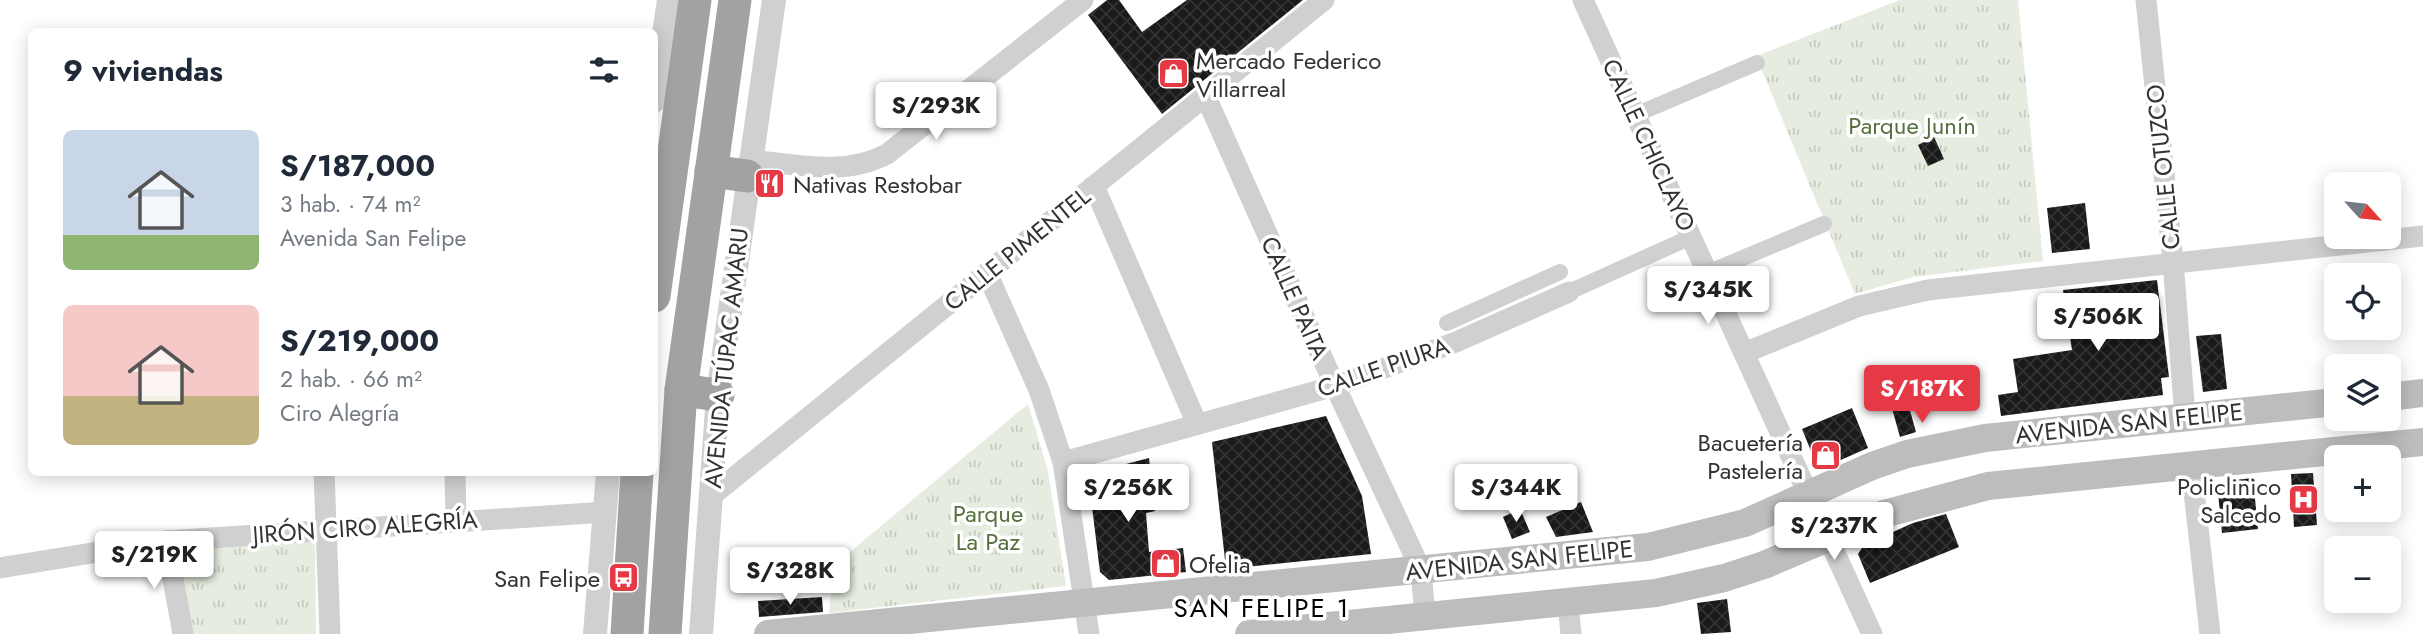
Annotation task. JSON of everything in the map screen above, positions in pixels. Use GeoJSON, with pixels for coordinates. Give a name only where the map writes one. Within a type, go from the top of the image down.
{"type":"FeatureCollection","features":[{"type":"Feature","properties":{"kind":"highway","name":"AVENIDA TÚPAC AMARU"},"geometry":{"type":"LineString","coordinates":[[664,634],[681,390],[734,0]]}},
{"type":"Feature","properties":{"kind":"highway"},"geometry":{"type":"LineString","coordinates":[[658,243],[680,15]]}},
{"type":"Feature","properties":{"kind":"highway"},"geometry":{"type":"LineString","coordinates":[[711,171],[748,168]]}},
{"type":"Feature","properties":{"kind":"highway"},"geometry":{"type":"LineString","coordinates":[[681,390],[718,395]]}},
{"type":"Feature","properties":{"kind":"highway"},"geometry":{"type":"LineString","coordinates":[[627,634],[636,476]]}},
{"type":"Feature","properties":{"kind":"main road"},"geometry":{"type":"LineString","coordinates":[[2401,396],[2423,393]]}},
{"type":"Feature","properties":{"kind":"main road","name":"AVENIDA SAN FELIPE"},"geometry":{"type":"LineString","coordinates":[[768,634],[1616,551],[1680,541],[1745,523],[1872,466],[1939,446],[1985,438],[2324,403]]}},
{"type":"Feature","properties":{"kind":"main road","name":"AVENIDA SAN FELIPE"},"geometry":{"type":"LineString","coordinates":[[1265,633],[1656,593],[1724,578],[1918,503],[1987,486],[2423,442]]}},
{"type":"Feature","properties":{"kind":"street","name":"AVENIDA TÚPAC AMARU"},"geometry":{"type":"LineString","coordinates":[[701,634],[718,395],[748,168],[774,0]]}},
{"type":"Feature","properties":{"kind":"street"},"geometry":{"type":"LineString","coordinates":[[748,168],[865,166],[887,154],[1083,0]]}},
{"type":"Feature","properties":{"kind":"street","name":"CALLE PIMENTEL"},"geometry":{"type":"LineString","coordinates":[[710,497],[1324,0]]}},
{"type":"Feature","properties":{"kind":"street","name":"CALLE CHICLAYO"},"geometry":{"type":"LineString","coordinates":[[1583,0],[1872,634]]}},
{"type":"Feature","properties":{"kind":"street","name":"CALLE OTUZCO"},"geometry":{"type":"LineString","coordinates":[[2146,0],[2173,261],[2185,417]]}},
{"type":"Feature","properties":{"kind":"street"},"geometry":{"type":"LineString","coordinates":[[658,88],[680,15]]}},
{"type":"Feature","properties":{"kind":"street"},"geometry":{"type":"LineString","coordinates":[[1635,115],[1756,63]]}},
{"type":"Feature","properties":{"kind":"street","name":"CALLE PAITA"},"geometry":{"type":"LineString","coordinates":[[1206,97],[1335,386],[1421,570],[1425,617]]}},
{"type":"Feature","properties":{"kind":"street"},"geometry":{"type":"LineString","coordinates":[[1094,186],[1197,424]]}},
{"type":"Feature","properties":{"kind":"street"},"geometry":{"type":"LineString","coordinates":[[1707,273],[1824,224]]}},
{"type":"Feature","properties":{"kind":"street"},"geometry":{"type":"LineString","coordinates":[[1744,353],[1858,306],[1928,290],[2173,261],[2423,236]]}},
{"type":"Feature","properties":{"kind":"street","name":"CALLE PIURA"},"geometry":{"type":"LineString","coordinates":[[1063,462],[1335,386],[1456,342],[1691,237]]}},
{"type":"Feature","properties":{"kind":"street"},"geometry":{"type":"LineString","coordinates":[[1447,323],[1560,272]]}},
{"type":"Feature","properties":{"kind":"street"},"geometry":{"type":"LineString","coordinates":[[987,273],[1039,390],[1063,462],[1088,634]]}},
{"type":"Feature","properties":{"kind":"street"},"geometry":{"type":"LineString","coordinates":[[2191,465],[2210,634]]}},
{"type":"Feature","properties":{"kind":"street"},"geometry":{"type":"LineString","coordinates":[[324,476],[330,634]]}},
{"type":"Feature","properties":{"kind":"street"},"geometry":{"type":"LineString","coordinates":[[454,476],[456,521]]}},
{"type":"Feature","properties":{"kind":"street"},"geometry":{"type":"LineString","coordinates":[[595,634],[608,476]]}},
{"type":"Feature","properties":{"kind":"street","name":"JIRÓN CIRO ALEGRÍA"},"geometry":{"type":"LineString","coordinates":[[0,568],[166,541],[606,512]]}},
{"type":"Feature","properties":{"kind":"street"},"geometry":{"type":"LineString","coordinates":[[166,541],[183,634]]}},
{"type":"Feature","properties":{"kind":"street"},"geometry":{"type":"LineString","coordinates":[[1568,603],[1571,634]]}},
{"type":"Feature","properties":{"kind":"green space","name":"Parque Junín"},"geometry":{"type":"Polygon","coordinates":[[[1900,0],[2018,0],[2043,261],[1913,277],[1855,294],[1756,56],[1900,0]]]}},
{"type":"Feature","properties":{"kind":"green space","name":"Parque La Paz"},"geometry":{"type":"Polygon","coordinates":[[[1028,404],[1048,471],[1066,586],[829,613],[834,565],[1028,404]]]}},
{"type":"Feature","properties":{"kind":"green space"},"geometry":{"type":"Polygon","coordinates":[[[315,541],[316,634],[193,634],[177,551],[315,541]]]}},
{"type":"Feature","properties":{"kind":"building","name":"Mercado Federico Villarreal"},"geometry":{"type":"Polygon","coordinates":[[[1107,0],[1119,0],[1142,32],[1187,0],[1303,0],[1162,114],[1088,15],[1107,0]]]}},
{"type":"Feature","properties":{"kind":"building"},"geometry":{"type":"Polygon","coordinates":[[[1934,137],[1944,159],[1928,166],[1918,145],[1934,137]]]}},
{"type":"Feature","properties":{"kind":"building"},"geometry":{"type":"Polygon","coordinates":[[[2085,203],[2090,249],[2052,253],[2047,208],[2085,203]]]}},
{"type":"Feature","properties":{"kind":"building"},"geometry":{"type":"Polygon","coordinates":[[[2157,280],[2169,377],[2161,378],[2163,395],[2001,416],[1998,395],[2018,392],[2013,359],[2072,350],[2063,290],[2157,280]]]}},
{"type":"Feature","properties":{"kind":"building"},"geometry":{"type":"Polygon","coordinates":[[[2221,334],[2227,389],[2203,392],[2196,336],[2221,334]]]}},
{"type":"Feature","properties":{"kind":"building"},"geometry":{"type":"Polygon","coordinates":[[[1904,389],[1916,432],[1900,437],[1888,394],[1904,389]]]}},
{"type":"Feature","properties":{"kind":"building"},"geometry":{"type":"Polygon","coordinates":[[[1852,408],[1868,448],[1827,466],[1815,461],[1802,429],[1852,408]]]}},
{"type":"Feature","properties":{"kind":"building"},"geometry":{"type":"Polygon","coordinates":[[[1326,416],[1362,496],[1371,554],[1226,569],[1212,442],[1326,416]]]}},
{"type":"Feature","properties":{"kind":"building"},"geometry":{"type":"Polygon","coordinates":[[[1149,458],[1155,511],[1146,513],[1149,552],[1183,548],[1186,572],[1109,580],[1100,572],[1088,474],[1149,458]]]}},
{"type":"Feature","properties":{"kind":"building","name":"Policlinico Salcedo"},"geometry":{"type":"Polygon","coordinates":[[[2313,473],[2317,525],[2294,527],[2291,474],[2313,473]]]}},
{"type":"Feature","properties":{"kind":"building"},"geometry":{"type":"Polygon","coordinates":[[[2253,478],[2258,529],[2222,533],[2217,482],[2253,478]]]}},
{"type":"Feature","properties":{"kind":"building"},"geometry":{"type":"Polygon","coordinates":[[[1581,502],[1593,532],[1556,537],[1546,517],[1581,502]]]}},
{"type":"Feature","properties":{"kind":"building"},"geometry":{"type":"Polygon","coordinates":[[[1520,509],[1530,532],[1512,539],[1503,517],[1520,509]]]}},
{"type":"Feature","properties":{"kind":"building"},"geometry":{"type":"Polygon","coordinates":[[[1946,514],[1959,547],[1870,583],[1858,554],[1864,545],[1913,523],[1946,514]]]}},
{"type":"Feature","properties":{"kind":"building"},"geometry":{"type":"Polygon","coordinates":[[[822,597],[823,612],[759,617],[758,601],[822,597]]]}},
{"type":"Feature","properties":{"kind":"building"},"geometry":{"type":"Polygon","coordinates":[[[1727,599],[1731,632],[1701,634],[1697,603],[1727,599]]]}},
{"type":"Feature","properties":{"kind":"place","name":"Mercado Federico Villarreal"},"geometry":{"type":"Point","coordinates":[1173,74]}},
{"type":"Feature","properties":{"kind":"place","name":"Nativas Restobar"},"geometry":{"type":"Point","coordinates":[770,184]}},
{"type":"Feature","properties":{"kind":"place","name":"Bacuetería Pastelería"},"geometry":{"type":"Point","coordinates":[1826,456]}},
{"type":"Feature","properties":{"kind":"place","name":"Policlinico Salcedo"},"geometry":{"type":"Point","coordinates":[2304,500]}},
{"type":"Feature","properties":{"kind":"place","name":"Ofelia"},"geometry":{"type":"Point","coordinates":[1166,564]}},
{"type":"Feature","properties":{"kind":"place","name":"San Felipe"},"geometry":{"type":"Point","coordinates":[623,578]}},
{"type":"Feature","properties":{"kind":"district","name":"SAN FELIPE 1"},"geometry":{"type":"Point","coordinates":[1262,608]}}]}
